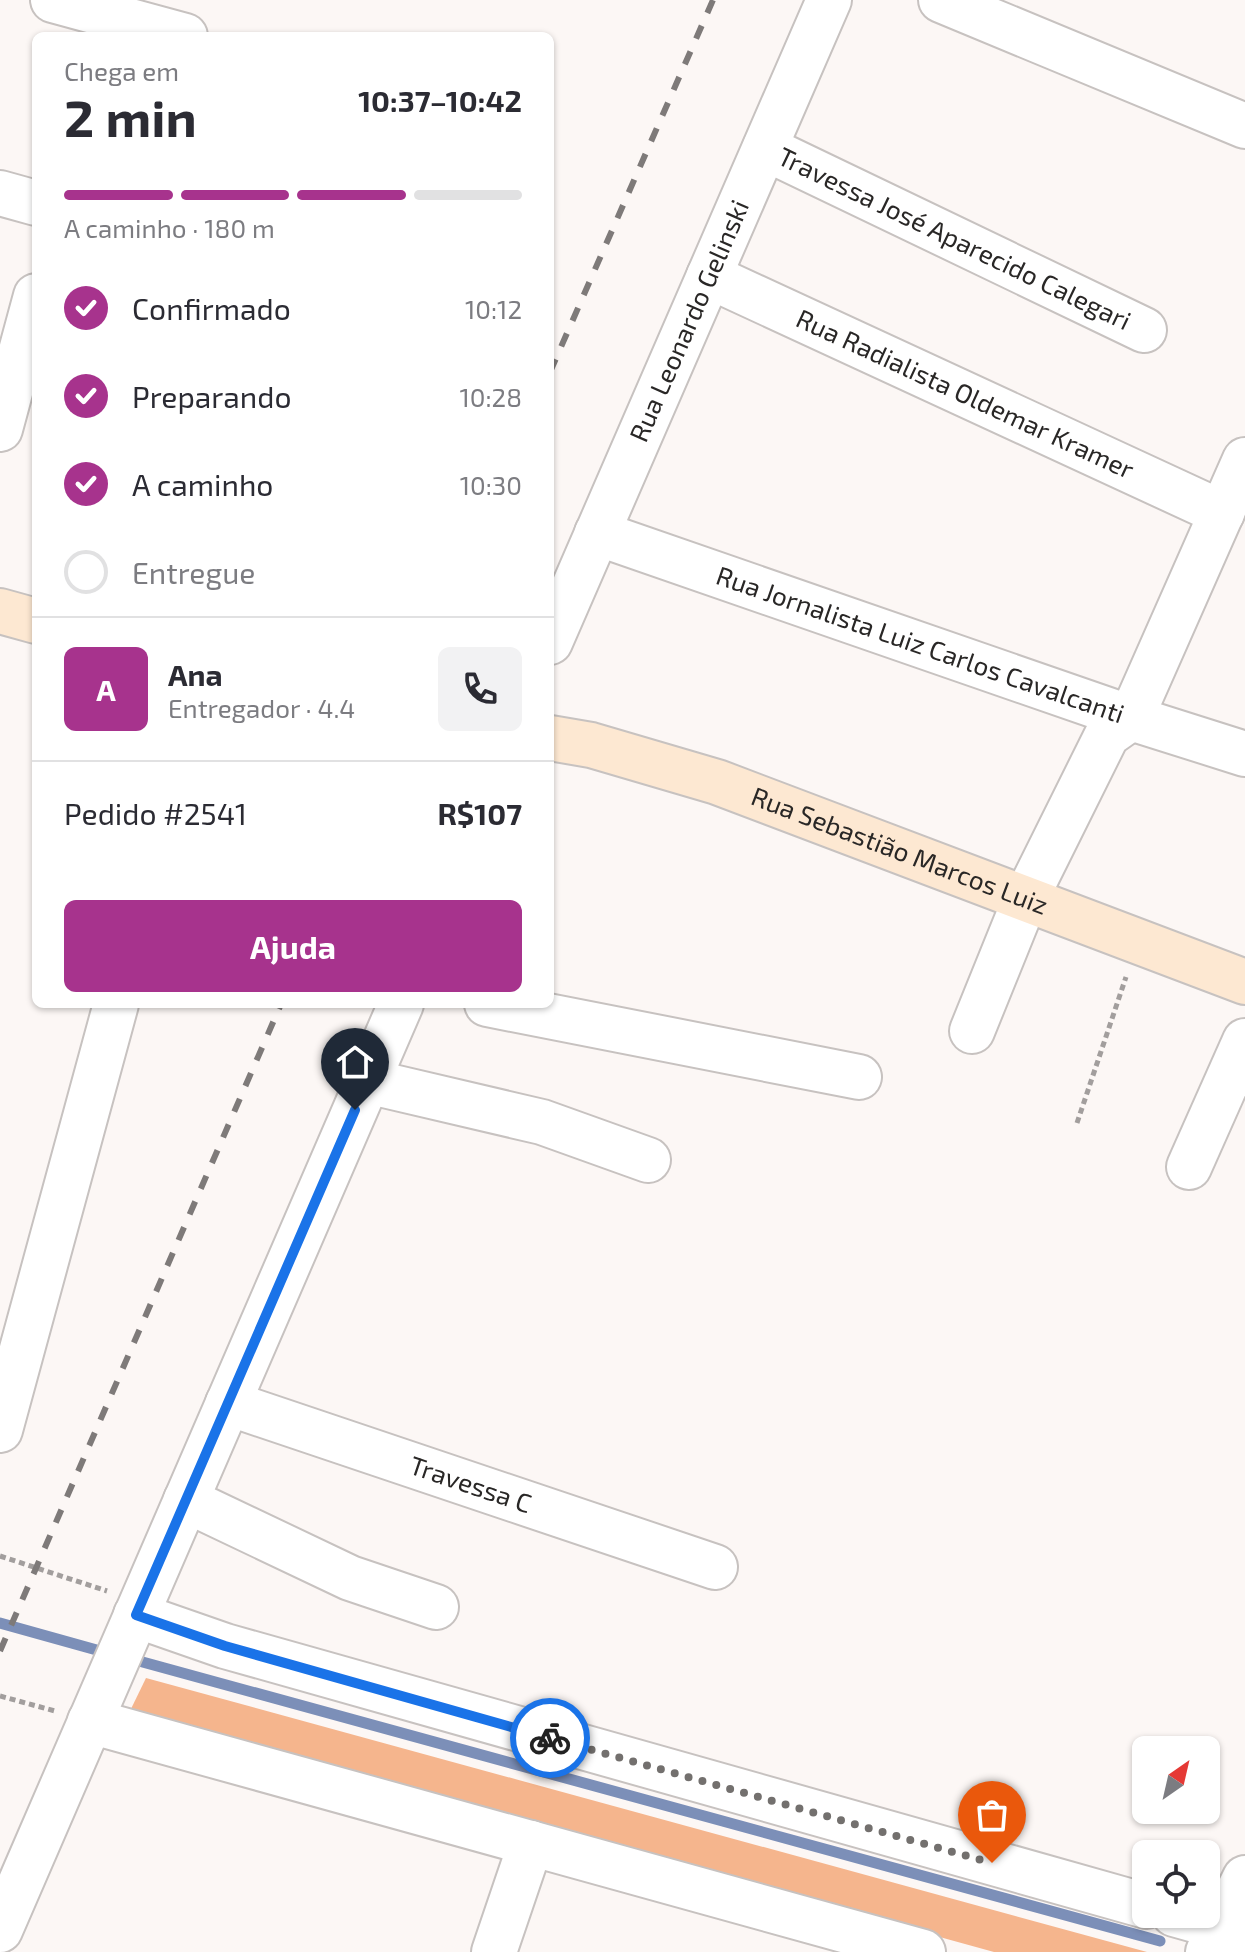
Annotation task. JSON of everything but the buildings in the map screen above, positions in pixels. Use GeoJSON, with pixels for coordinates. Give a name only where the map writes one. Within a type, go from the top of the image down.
{"type":"FeatureCollection","features":[{"type":"Feature","properties":{"kind":"main road"},"geometry":{"type":"LineString","coordinates":[[0,611],[32,620]]}},
{"type":"Feature","properties":{"kind":"main road","name":"Rua Sebastião Marcos Luiz"},"geometry":{"type":"LineString","coordinates":[[554,739],[591,745],[717,782],[1245,982]]}},
{"type":"Feature","properties":{"kind":"street"},"geometry":{"type":"LineString","coordinates":[[53,0],[170,32]]}},
{"type":"Feature","properties":{"kind":"street","name":"Rua Leonardo Gelinski"},"geometry":{"type":"LineString","coordinates":[[554,633],[829,0]]}},
{"type":"Feature","properties":{"kind":"street"},"geometry":{"type":"LineString","coordinates":[[941,0],[1245,126]]}},
{"type":"Feature","properties":{"kind":"street","name":"Travessa José Aparecido Calegari"},"geometry":{"type":"LineString","coordinates":[[765,148],[1144,330]]}},
{"type":"Feature","properties":{"kind":"street"},"geometry":{"type":"LineString","coordinates":[[0,193],[32,202]]}},
{"type":"Feature","properties":{"kind":"street","name":"Rua Radialista Oldemar Kramer"},"geometry":{"type":"LineString","coordinates":[[709,276],[1222,513]]}},
{"type":"Feature","properties":{"kind":"street"},"geometry":{"type":"LineString","coordinates":[[0,429],[32,311]]}},
{"type":"Feature","properties":{"kind":"street"},"geometry":{"type":"LineString","coordinates":[[972,1031],[1025,900],[1107,735],[1131,718],[1244,465]]}},
{"type":"Feature","properties":{"kind":"street","name":"Rua Jornalista Luiz Carlos Cavalcanti"},"geometry":{"type":"LineString","coordinates":[[597,533],[1131,718],[1245,754]]}},
{"type":"Feature","properties":{"kind":"street"},"geometry":{"type":"LineString","coordinates":[[0,1430],[115,1008]]}},
{"type":"Feature","properties":{"kind":"street"},"geometry":{"type":"LineString","coordinates":[[0,1930],[399,1008]]}},
{"type":"Feature","properties":{"kind":"street"},"geometry":{"type":"LineString","coordinates":[[507,1008],[859,1077]]}},
{"type":"Feature","properties":{"kind":"street"},"geometry":{"type":"LineString","coordinates":[[1189,1167],[1245,1041]]}},
{"type":"Feature","properties":{"kind":"street"},"geometry":{"type":"LineString","coordinates":[[367,1081],[542,1122],[648,1160]]}},
{"type":"Feature","properties":{"kind":"street","name":"Travessa C"},"geometry":{"type":"LineString","coordinates":[[228,1403],[715,1567]]}},
{"type":"Feature","properties":{"kind":"street"},"geometry":{"type":"LineString","coordinates":[[186,1500],[337,1573],[436,1607]]}},
{"type":"Feature","properties":{"kind":"street"},"geometry":{"type":"LineString","coordinates":[[136,1616],[225,1646],[1132,1902]]}},
{"type":"Feature","properties":{"kind":"street"},"geometry":{"type":"LineString","coordinates":[[97,1705],[531,1843],[923,1952]]}},
{"type":"Feature","properties":{"kind":"street"},"geometry":{"type":"LineString","coordinates":[[494,1952],[531,1843]]}},
{"type":"Feature","properties":{"kind":"street"},"geometry":{"type":"LineString","coordinates":[[1204,1928],[1225,1938],[1245,1878]]}},
{"type":"Feature","properties":{"kind":"path"},"geometry":{"type":"LineString","coordinates":[[1077,1123],[1137,942]]}},
{"type":"Feature","properties":{"kind":"path"},"geometry":{"type":"LineString","coordinates":[[0,1556],[136,1616]]}},
{"type":"Feature","properties":{"kind":"path"},"geometry":{"type":"LineString","coordinates":[[0,1696],[97,1705]]}},
{"type":"Feature","properties":{"kind":"shaded area"},"geometry":{"type":"Polygon","coordinates":[[[146,1678],[1147,1952],[994,1952],[129,1713],[146,1678]]]}},
{"type":"Feature","properties":{"kind":"waterway"},"geometry":{"type":"LineString","coordinates":[[0,1623],[111,1654]]}},
{"type":"Feature","properties":{"kind":"waterway"},"geometry":{"type":"LineString","coordinates":[[128,1658],[1160,1941]]}},
{"type":"Feature","properties":{"kind":"railway"},"geometry":{"type":"LineString","coordinates":[[554,363],[713,0]]}},
{"type":"Feature","properties":{"kind":"railway"},"geometry":{"type":"LineString","coordinates":[[0,1651],[279,1008]]}},
{"type":"Feature","properties":{"kind":"way so far"},"geometry":{"type":"LineString","coordinates":[[550,1738],[992,1863]]}},
{"type":"Feature","properties":{"kind":"route"},"geometry":{"type":"LineString","coordinates":[[355,1110],[136,1615],[225,1646],[550,1738]]}}]}
